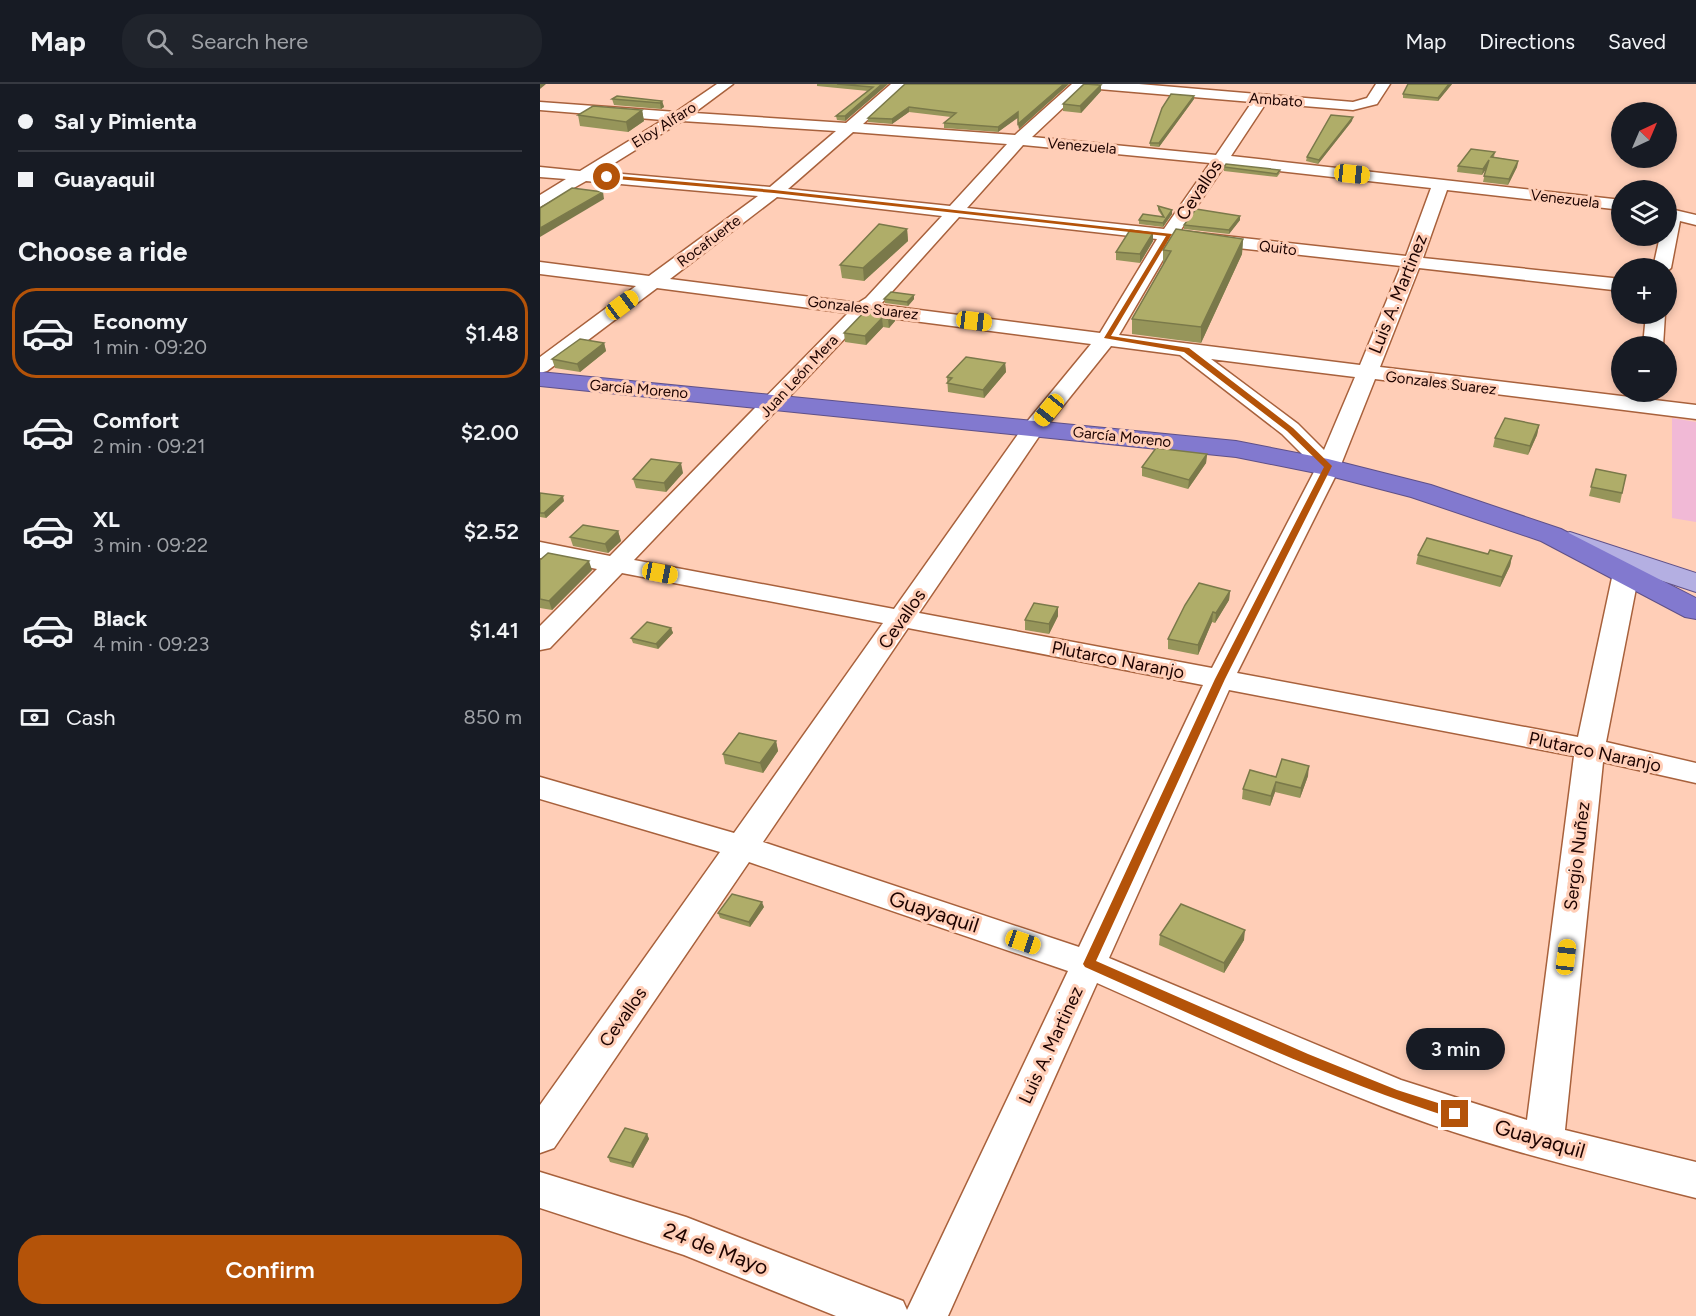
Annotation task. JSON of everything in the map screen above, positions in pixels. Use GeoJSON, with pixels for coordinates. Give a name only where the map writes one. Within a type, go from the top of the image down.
{"type":"FeatureCollection","features":[{"type":"Feature","properties":{"kind":"highway","name":"García Moreno"},"geometry":{"type":"LineString","coordinates":[[540,380],[1236,449],[1328,466],[1422,491],[1551,535],[1696,610]]}},
{"type":"Feature","properties":{"kind":"main road"},"geometry":{"type":"LineString","coordinates":[[1551,535],[1696,583]]}},
{"type":"Feature","properties":{"kind":"street","name":"Eloy Alfaro"},"geometry":{"type":"LineString","coordinates":[[540,202],[677,118],[726,84]]}},
{"type":"Feature","properties":{"kind":"street","name":"Rocafuerte"},"geometry":{"type":"LineString","coordinates":[[540,367],[774,192],[900,84]]}},
{"type":"Feature","properties":{"kind":"street","name":"Juan León Mera"},"geometry":{"type":"LineString","coordinates":[[540,642],[775,402],[862,308],[873,302],[1019,140],[1080,84]]}},
{"type":"Feature","properties":{"kind":"street","name":"Ambato"},"geometry":{"type":"LineString","coordinates":[[1087,84],[1353,106],[1372,101],[1383,84]]}},
{"type":"Feature","properties":{"kind":"street","name":"Cevallos"},"geometry":{"type":"LineString","coordinates":[[540,1136],[1034,428],[1107,338],[1218,159],[1261,100]]}},
{"type":"Feature","properties":{"kind":"street","name":"Venezuela"},"geometry":{"type":"LineString","coordinates":[[540,106],[677,118],[1019,140],[1218,159],[1611,205]]}},
{"type":"Feature","properties":{"kind":"street","name":"Quito"},"geometry":{"type":"LineString","coordinates":[[540,172],[774,192],[1611,284]]}},
{"type":"Feature","properties":{"kind":"street","name":"Luis A. Martinez"},"geometry":{"type":"LineString","coordinates":[[926,1316],[1220,679],[1328,466],[1412,263],[1441,184]]}},
{"type":"Feature","properties":{"kind":"street"},"geometry":{"type":"LineString","coordinates":[[1677,215],[1696,220]]}},
{"type":"Feature","properties":{"kind":"street","name":"Gonzales Suarez"},"geometry":{"type":"LineString","coordinates":[[540,268],[1107,338],[1366,373],[1611,396]]}},
{"type":"Feature","properties":{"kind":"street","name":"Gonzales Suarez"},"geometry":{"type":"LineString","coordinates":[[1186,350],[1290,429],[1328,466]]}},
{"type":"Feature","properties":{"kind":"street","name":"Gonzales Suarez"},"geometry":{"type":"LineString","coordinates":[[1656,402],[1696,412]]}},
{"type":"Feature","properties":{"kind":"street","name":"Plutarco Naranjo"},"geometry":{"type":"LineString","coordinates":[[540,550],[1590,749],[1696,773]]}},
{"type":"Feature","properties":{"kind":"street","name":"Sergio Nuñez"},"geometry":{"type":"LineString","coordinates":[[1544,1142],[1590,749],[1626,573]]}},
{"type":"Feature","properties":{"kind":"street","name":"Guayaquil"},"geometry":{"type":"LineString","coordinates":[[540,788],[741,847],[1089,964],[1303,1058],[1395,1095],[1544,1142],[1696,1180]]}},
{"type":"Feature","properties":{"kind":"street","name":"24 de Mayo"},"geometry":{"type":"LineString","coordinates":[[540,1190],[686,1236],[888,1316]]}},
{"type":"Feature","properties":{"kind":"shaded area"},"geometry":{"type":"Polygon","coordinates":[[[1672,418],[1696,422],[1696,522],[1672,518],[1672,418]]]}},
{"type":"Feature","properties":{"kind":"building"},"geometry":{"type":"Polygon","coordinates":[[[837,84],[882,84],[845,116],[836,116],[873,87],[837,84]]]}},
{"type":"Feature","properties":{"kind":"building"},"geometry":{"type":"Polygon","coordinates":[[[905,84],[1064,84],[1018,124],[1018,112],[998,127],[944,123],[956,113],[909,107],[892,119],[868,118],[905,84]]]}},
{"type":"Feature","properties":{"kind":"building"},"geometry":{"type":"Polygon","coordinates":[[[1084,84],[1101,85],[1080,106],[1063,104],[1084,84]]]}},
{"type":"Feature","properties":{"kind":"building"},"geometry":{"type":"Polygon","coordinates":[[[1408,84],[1449,84],[1438,98],[1403,94],[1408,84]]]}},
{"type":"Feature","properties":{"kind":"building"},"geometry":{"type":"Polygon","coordinates":[[[1171,94],[1194,96],[1159,143],[1150,143],[1162,108],[1171,94]]]}},
{"type":"Feature","properties":{"kind":"building"},"geometry":{"type":"Polygon","coordinates":[[[617,96],[662,101],[660,103],[612,99],[617,96]]]}},
{"type":"Feature","properties":{"kind":"building"},"geometry":{"type":"Polygon","coordinates":[[[593,106],[642,110],[626,122],[578,115],[593,106]]]}},
{"type":"Feature","properties":{"kind":"building"},"geometry":{"type":"Polygon","coordinates":[[[1331,115],[1353,117],[1319,160],[1307,157],[1331,115]]]}},
{"type":"Feature","properties":{"kind":"building"},"geometry":{"type":"Polygon","coordinates":[[[1471,149],[1495,152],[1491,157],[1518,161],[1509,179],[1484,176],[1489,160],[1483,169],[1458,166],[1471,149]]]}},
{"type":"Feature","properties":{"kind":"building"},"geometry":{"type":"Polygon","coordinates":[[[1226,164],[1280,170],[1277,174],[1224,167],[1226,164]]]}},
{"type":"Feature","properties":{"kind":"building"},"geometry":{"type":"Polygon","coordinates":[[[572,188],[603,192],[540,228],[540,208],[572,188]]]}},
{"type":"Feature","properties":{"kind":"building"},"geometry":{"type":"Polygon","coordinates":[[[1158,206],[1172,210],[1163,223],[1139,220],[1143,214],[1164,217],[1158,206]]]}},
{"type":"Feature","properties":{"kind":"building"},"geometry":{"type":"Polygon","coordinates":[[[1196,209],[1240,216],[1229,230],[1184,225],[1196,209]]]}},
{"type":"Feature","properties":{"kind":"building"},"geometry":{"type":"Polygon","coordinates":[[[879,224],[907,229],[863,268],[840,265],[879,224]]]}},
{"type":"Feature","properties":{"kind":"building"},"geometry":{"type":"Polygon","coordinates":[[[1176,229],[1243,239],[1201,327],[1132,319],[1171,251],[1163,250],[1176,229]]]}},
{"type":"Feature","properties":{"kind":"building"},"geometry":{"type":"Polygon","coordinates":[[[1130,230],[1153,233],[1140,254],[1116,252],[1130,230]]]}},
{"type":"Feature","properties":{"kind":"building"},"geometry":{"type":"Polygon","coordinates":[[[891,292],[914,295],[907,302],[884,299],[891,292]]]}},
{"type":"Feature","properties":{"kind":"building"},"geometry":{"type":"Polygon","coordinates":[[[867,309],[894,312],[888,319],[882,318],[865,336],[844,333],[867,309]]]}},
{"type":"Feature","properties":{"kind":"building"},"geometry":{"type":"Polygon","coordinates":[[[580,339],[604,343],[577,364],[552,359],[580,339]]]}},
{"type":"Feature","properties":{"kind":"building"},"geometry":{"type":"Polygon","coordinates":[[[966,357],[1005,363],[983,390],[947,383],[952,378],[947,377],[966,357]]]}},
{"type":"Feature","properties":{"kind":"building"},"geometry":{"type":"Polygon","coordinates":[[[1505,418],[1539,425],[1530,446],[1495,438],[1505,418]]]}},
{"type":"Feature","properties":{"kind":"building"},"geometry":{"type":"Polygon","coordinates":[[[1156,448],[1207,454],[1189,480],[1142,467],[1156,448]]]}},
{"type":"Feature","properties":{"kind":"building"},"geometry":{"type":"Polygon","coordinates":[[[651,459],[681,463],[664,483],[633,479],[651,459]]]}},
{"type":"Feature","properties":{"kind":"building"},"geometry":{"type":"Polygon","coordinates":[[[1596,469],[1626,475],[1622,493],[1591,487],[1596,469]]]}},
{"type":"Feature","properties":{"kind":"building"},"geometry":{"type":"Polygon","coordinates":[[[540,493],[563,496],[544,513],[540,513],[540,493]]]}},
{"type":"Feature","properties":{"kind":"building"},"geometry":{"type":"Polygon","coordinates":[[[583,525],[618,531],[605,544],[570,537],[583,525]]]}},
{"type":"Feature","properties":{"kind":"building"},"geometry":{"type":"Polygon","coordinates":[[[1427,538],[1488,554],[1490,550],[1512,556],[1502,577],[1418,555],[1427,538]]]}},
{"type":"Feature","properties":{"kind":"building"},"geometry":{"type":"Polygon","coordinates":[[[548,553],[589,561],[549,601],[540,599],[540,560],[548,553]]]}},
{"type":"Feature","properties":{"kind":"building"},"geometry":{"type":"Polygon","coordinates":[[[1199,583],[1230,591],[1216,613],[1213,612],[1198,645],[1168,639],[1185,605],[1199,583]]]}},
{"type":"Feature","properties":{"kind":"building"},"geometry":{"type":"Polygon","coordinates":[[[1034,603],[1058,607],[1049,624],[1025,620],[1034,603]]]}},
{"type":"Feature","properties":{"kind":"building"},"geometry":{"type":"Polygon","coordinates":[[[647,622],[671,628],[656,644],[631,638],[647,622]]]}},
{"type":"Feature","properties":{"kind":"building"},"geometry":{"type":"Polygon","coordinates":[[[739,733],[776,741],[760,763],[723,754],[739,733]]]}},
{"type":"Feature","properties":{"kind":"building"},"geometry":{"type":"Polygon","coordinates":[[[1282,759],[1309,766],[1301,788],[1276,782],[1271,796],[1243,789],[1250,770],[1276,777],[1282,759]]]}},
{"type":"Feature","properties":{"kind":"building"},"geometry":{"type":"Polygon","coordinates":[[[732,894],[762,902],[749,922],[718,913],[732,894]]]}},
{"type":"Feature","properties":{"kind":"building"},"geometry":{"type":"Polygon","coordinates":[[[1181,904],[1245,930],[1224,963],[1160,935],[1181,904]]]}},
{"type":"Feature","properties":{"kind":"building"},"geometry":{"type":"Polygon","coordinates":[[[625,1128],[647,1134],[631,1163],[608,1157],[625,1128]]]}},
{"type":"Feature","properties":{"kind":"route"},"geometry":{"type":"LineString","coordinates":[[607,177],[774,192],[1169,235],[1107,338],[1186,350],[1290,429],[1328,466],[1220,679],[1089,964],[1303,1058],[1395,1095],[1455,1114]]}}]}
